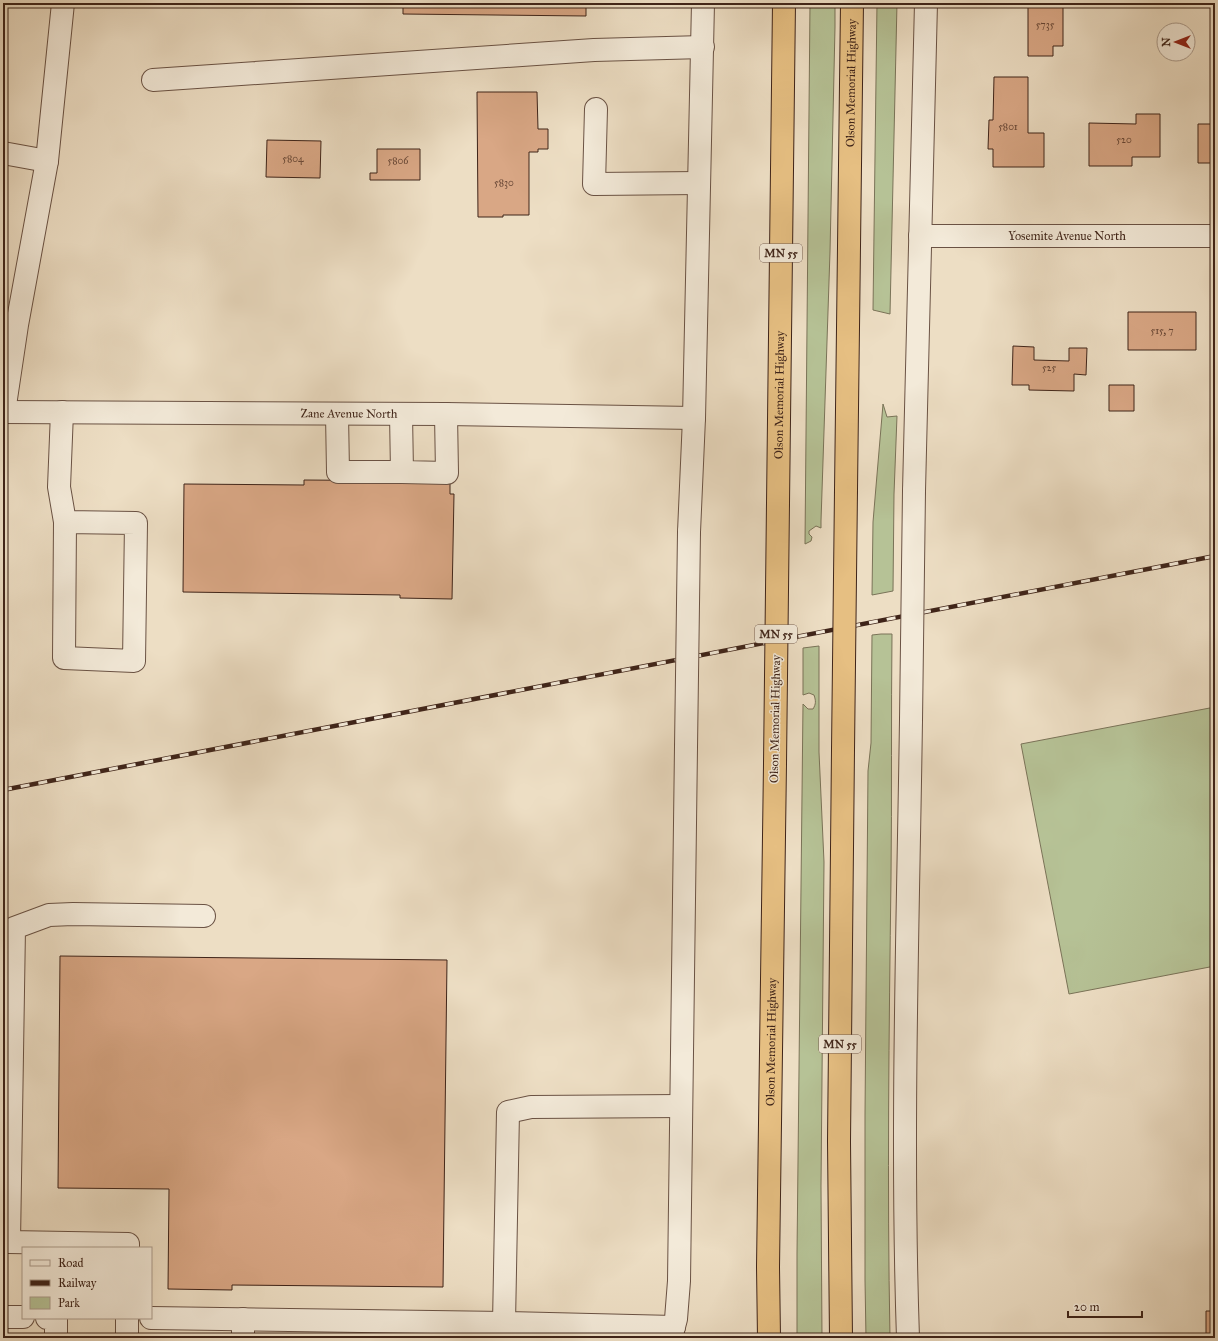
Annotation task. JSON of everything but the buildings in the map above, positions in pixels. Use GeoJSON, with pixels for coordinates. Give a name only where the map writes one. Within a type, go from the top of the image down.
{"type":"FeatureCollection","features":[{"type":"Feature","properties":{"kind":"highway","name":"Olson Memorial Highway"},"geometry":{"type":"LineString","coordinates":[[769,1338],[768,1267],[784,3]]}},
{"type":"Feature","properties":{"kind":"highway","name":"Olson Memorial Highway"},"geometry":{"type":"LineString","coordinates":[[841,1338],[839,1142],[852,3]]}},
{"type":"Feature","properties":{"kind":"street"},"geometry":{"type":"LineString","coordinates":[[4,412],[17,325],[47,161],[63,3]]}},
{"type":"Feature","properties":{"kind":"street"},"geometry":{"type":"LineString","coordinates":[[152,1318],[243,1329],[423,1330],[504,1323],[673,1332],[676,1319],[679,1281],[690,532],[703,3]]}},
{"type":"Feature","properties":{"kind":"street"},"geometry":{"type":"LineString","coordinates":[[908,1338],[906,1277],[906,1072],[914,491],[926,3]]}},
{"type":"Feature","properties":{"kind":"street"},"geometry":{"type":"LineString","coordinates":[[153,80],[594,50],[703,47]]}},
{"type":"Feature","properties":{"kind":"street"},"geometry":{"type":"LineString","coordinates":[[596,109],[594,184],[699,183]]}},
{"type":"Feature","properties":{"kind":"street"},"geometry":{"type":"LineString","coordinates":[[3,153],[47,161]]}},
{"type":"Feature","properties":{"kind":"street","name":"Yosemite Avenue North"},"geometry":{"type":"LineString","coordinates":[[920,236],[1215,236]]}},
{"type":"Feature","properties":{"kind":"street","name":"Zane Avenue North"},"geometry":{"type":"LineString","coordinates":[[4,412],[446,414],[694,418]]}},
{"type":"Feature","properties":{"kind":"street"},"geometry":{"type":"LineString","coordinates":[[62,412],[59,487],[65,522],[64,658],[134,661],[136,523],[65,522]]}},
{"type":"Feature","properties":{"kind":"street"},"geometry":{"type":"LineString","coordinates":[[337,414],[338,472],[448,473],[446,414]]}},
{"type":"Feature","properties":{"kind":"street"},"geometry":{"type":"LineString","coordinates":[[401,414],[402,472]]}},
{"type":"Feature","properties":{"kind":"street"},"geometry":{"type":"LineString","coordinates":[[128,1247],[128,1244],[9,1242],[14,928],[49,915],[204,916]]}},
{"type":"Feature","properties":{"kind":"street"},"geometry":{"type":"LineString","coordinates":[[504,1323],[508,1112],[531,1106],[681,1106]]}},
{"type":"Feature","properties":{"kind":"street"},"geometry":{"type":"LineString","coordinates":[[3,1317],[22,1317]]}},
{"type":"Feature","properties":{"kind":"street"},"geometry":{"type":"LineString","coordinates":[[56,1319],[56,1338]]}},
{"type":"Feature","properties":{"kind":"street"},"geometry":{"type":"LineString","coordinates":[[127,1319],[127,1338]]}},
{"type":"Feature","properties":{"kind":"green space"},"geometry":{"type":"Polygon","coordinates":[[[810,3],[835,3],[835,27],[830,252],[821,528],[816,526],[809,531],[809,534],[812,537],[811,541],[805,544],[810,3]]]}},
{"type":"Feature","properties":{"kind":"green space"},"geometry":{"type":"Polygon","coordinates":[[[877,3],[897,3],[890,314],[873,310],[877,3]]]}},
{"type":"Feature","properties":{"kind":"green space"},"geometry":{"type":"Polygon","coordinates":[[[883,404],[887,417],[897,416],[894,494],[893,591],[872,595],[873,522],[883,404]]]}},
{"type":"Feature","properties":{"kind":"green space"},"geometry":{"type":"Polygon","coordinates":[[[892,634],[889,1108],[890,1338],[866,1338],[865,1115],[868,771],[871,743],[872,635],[892,634]]]}},
{"type":"Feature","properties":{"kind":"green space"},"geometry":{"type":"Polygon","coordinates":[[[819,646],[819,752],[824,862],[821,1186],[822,1338],[797,1338],[803,704],[808,709],[813,709],[815,706],[814,695],[809,693],[803,695],[803,648],[819,646]]]}},
{"type":"Feature","properties":{"kind":"green space"},"geometry":{"type":"Polygon","coordinates":[[[1215,707],[1215,966],[1069,994],[1021,744],[1215,707]]]}},
{"type":"Feature","properties":{"kind":"railway"},"geometry":{"type":"LineString","coordinates":[[3,790],[1215,556]]}}]}
